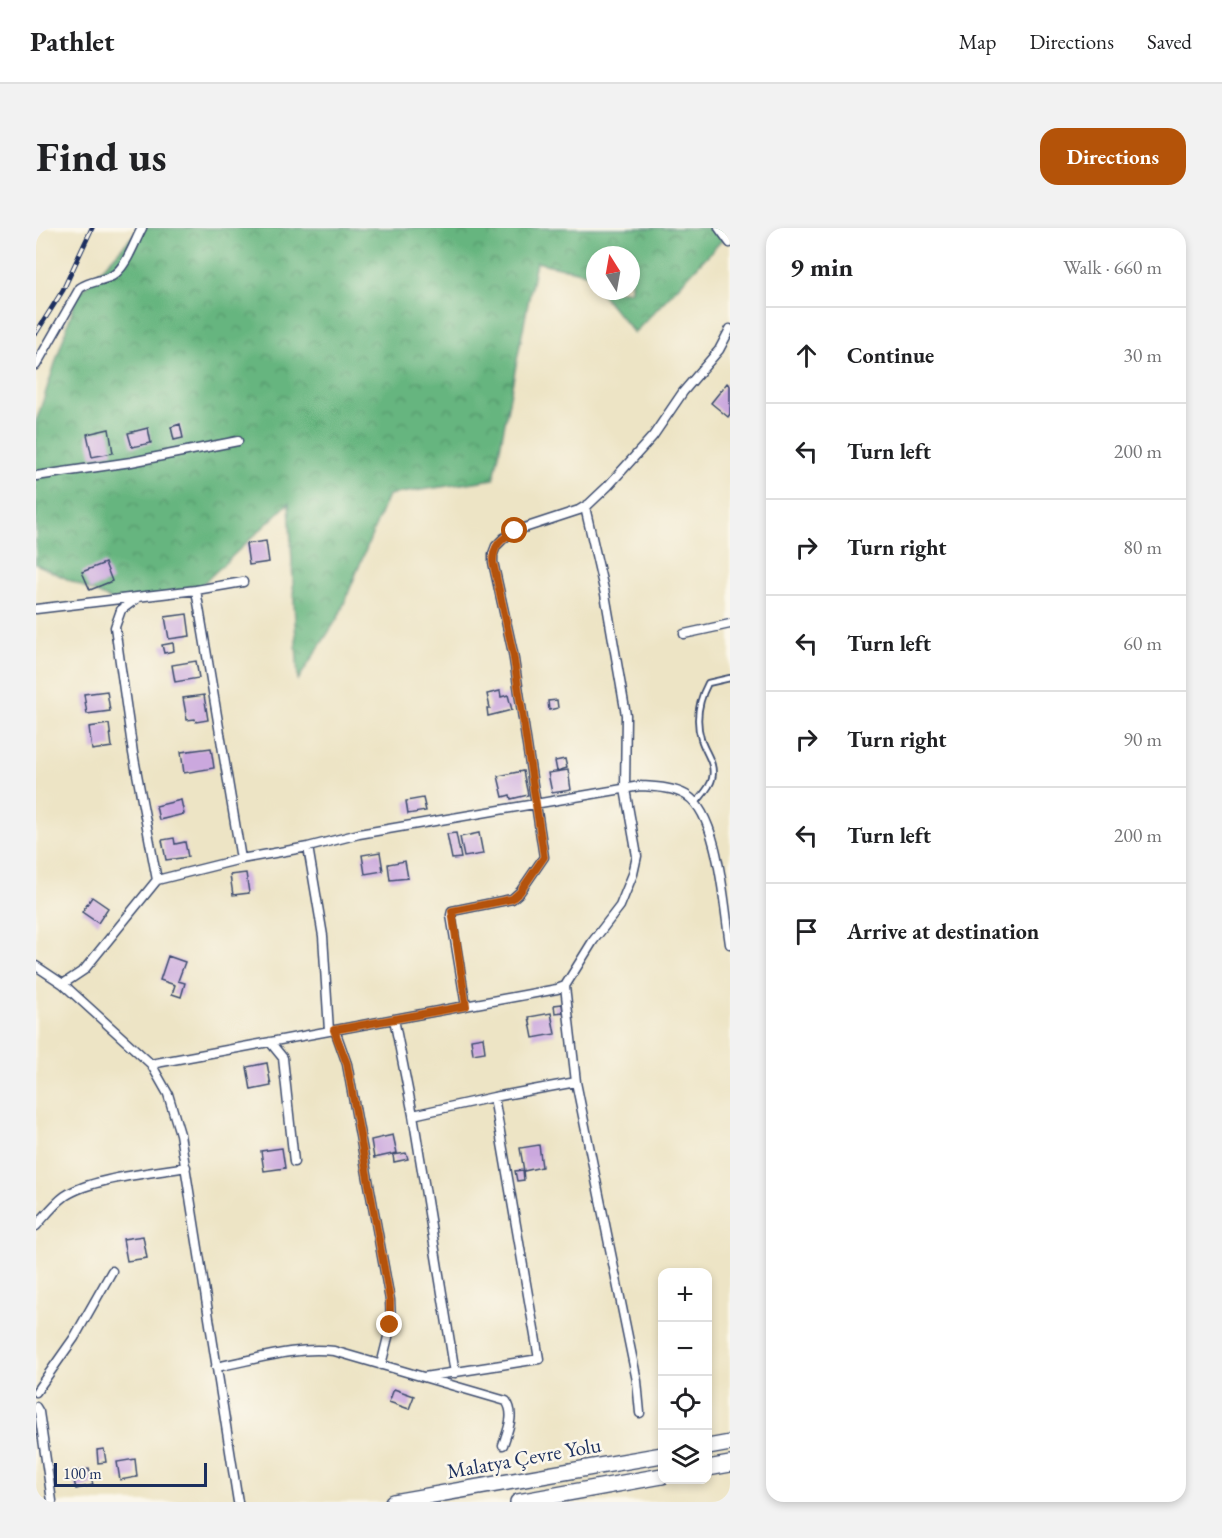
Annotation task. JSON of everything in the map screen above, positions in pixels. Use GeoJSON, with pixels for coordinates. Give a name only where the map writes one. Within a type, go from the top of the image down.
{"type":"FeatureCollection","features":[{"type":"Feature","properties":{"kind":"highway"},"geometry":{"type":"LineString","coordinates":[[712,1446],[730,1443]]}},
{"type":"Feature","properties":{"kind":"highway","name":"Malatya Çevre Yolu"},"geometry":{"type":"LineString","coordinates":[[393,1502],[658,1456]]}},
{"type":"Feature","properties":{"kind":"highway"},"geometry":{"type":"LineString","coordinates":[[712,1467],[730,1464]]}},
{"type":"Feature","properties":{"kind":"highway","name":"Malatya Çevre Yolu"},"geometry":{"type":"LineString","coordinates":[[519,1502],[658,1477]]}},
{"type":"Feature","properties":{"kind":"street"},"geometry":{"type":"LineString","coordinates":[[36,365],[80,288],[111,276],[119,270],[142,228]]}},
{"type":"Feature","properties":{"kind":"street"},"geometry":{"type":"LineString","coordinates":[[719,228],[730,243]]}},
{"type":"Feature","properties":{"kind":"street"},"geometry":{"type":"LineString","coordinates":[[466,1006],[452,911],[512,899],[520,892],[544,857],[513,653],[493,562],[496,546],[515,531],[585,507],[608,486],[653,436],[683,392],[719,350],[730,330]]}},
{"type":"Feature","properties":{"kind":"street"},"geometry":{"type":"LineString","coordinates":[[36,476],[131,462],[238,441]]}},
{"type":"Feature","properties":{"kind":"street"},"geometry":{"type":"LineString","coordinates":[[151,1064],[565,986],[593,941],[620,906],[633,874],[637,856],[625,789],[626,715],[605,594],[585,507]]}},
{"type":"Feature","properties":{"kind":"street"},"geometry":{"type":"LineString","coordinates":[[36,609],[136,598],[243,582]]}},
{"type":"Feature","properties":{"kind":"street"},"geometry":{"type":"LineString","coordinates":[[196,590],[241,859]]}},
{"type":"Feature","properties":{"kind":"street"},"geometry":{"type":"LineString","coordinates":[[136,598],[121,610],[115,627],[134,753],[157,880]]}},
{"type":"Feature","properties":{"kind":"street"},"geometry":{"type":"LineString","coordinates":[[684,634],[730,624]]}},
{"type":"Feature","properties":{"kind":"street"},"geometry":{"type":"LineString","coordinates":[[63,984],[84,970],[157,880],[241,859],[308,847],[359,834],[640,786],[664,788],[685,794],[696,803],[707,820],[713,841],[730,944]]}},
{"type":"Feature","properties":{"kind":"street"},"geometry":{"type":"LineString","coordinates":[[308,847],[323,936],[332,1031],[347,1064],[390,1300],[390,1325],[381,1365]]}},
{"type":"Feature","properties":{"kind":"street"},"geometry":{"type":"LineString","coordinates":[[36,966],[63,984],[151,1064],[174,1109],[186,1167],[238,1500]]}},
{"type":"Feature","properties":{"kind":"street"},"geometry":{"type":"LineString","coordinates":[[565,986],[576,1082],[638,1381],[640,1413]]}},
{"type":"Feature","properties":{"kind":"street"},"geometry":{"type":"LineString","coordinates":[[394,1019],[413,1115],[455,1372]]}},
{"type":"Feature","properties":{"kind":"street"},"geometry":{"type":"LineString","coordinates":[[270,1042],[283,1058],[294,1162]]}},
{"type":"Feature","properties":{"kind":"street"},"geometry":{"type":"LineString","coordinates":[[413,1115],[576,1082]]}},
{"type":"Feature","properties":{"kind":"street"},"geometry":{"type":"LineString","coordinates":[[424,1377],[539,1359],[494,1097]]}},
{"type":"Feature","properties":{"kind":"street"},"geometry":{"type":"LineString","coordinates":[[36,1226],[66,1195],[81,1188],[101,1182],[186,1167]]}},
{"type":"Feature","properties":{"kind":"street"},"geometry":{"type":"LineString","coordinates":[[36,1392],[74,1338],[112,1271]]}},
{"type":"Feature","properties":{"kind":"street"},"geometry":{"type":"LineString","coordinates":[[216,1367],[288,1353],[319,1349],[334,1351],[506,1401],[511,1413],[503,1446]]}},
{"type":"Feature","properties":{"kind":"street"},"geometry":{"type":"LineString","coordinates":[[36,1407],[39,1412],[52,1501]]}},
{"type":"Feature","properties":{"kind":"lane"},"geometry":{"type":"LineString","coordinates":[[696,803],[710,785],[713,777],[712,764],[701,739],[698,706],[708,683],[730,678]]}},
{"type":"Feature","properties":{"kind":"green space"},"geometry":{"type":"Polygon","coordinates":[[[140,228],[720,228],[726,236],[634,333],[606,300],[640,300],[640,246],[586,246],[586,274],[536,262],[494,479],[388,495],[339,616],[298,680],[289,503],[196,590],[113,601],[36,564],[36,422],[77,296],[140,228]]]}},
{"type":"Feature","properties":{"kind":"building"},"geometry":{"type":"Polygon","coordinates":[[[727,383],[730,386],[730,414],[728,417],[711,403],[727,383]]]}},
{"type":"Feature","properties":{"kind":"building"},"geometry":{"type":"Polygon","coordinates":[[[180,424],[183,438],[174,440],[171,427],[180,424]]]}},
{"type":"Feature","properties":{"kind":"building"},"geometry":{"type":"Polygon","coordinates":[[[148,428],[151,443],[132,447],[128,433],[148,428]]]}},
{"type":"Feature","properties":{"kind":"building"},"geometry":{"type":"Polygon","coordinates":[[[109,429],[113,453],[92,457],[87,434],[109,429]]]}},
{"type":"Feature","properties":{"kind":"building"},"geometry":{"type":"Polygon","coordinates":[[[266,541],[269,562],[249,565],[246,544],[266,541]]]}},
{"type":"Feature","properties":{"kind":"building"},"geometry":{"type":"Polygon","coordinates":[[[105,563],[112,581],[90,590],[82,572],[105,563]]]}},
{"type":"Feature","properties":{"kind":"building"},"geometry":{"type":"Polygon","coordinates":[[[187,614],[190,636],[169,639],[165,617],[187,614]]]}},
{"type":"Feature","properties":{"kind":"building"},"geometry":{"type":"Polygon","coordinates":[[[173,643],[174,651],[164,653],[162,645],[173,643]]]}},
{"type":"Feature","properties":{"kind":"building"},"geometry":{"type":"Polygon","coordinates":[[[196,661],[199,678],[175,682],[172,665],[196,661]]]}},
{"type":"Feature","properties":{"kind":"building"},"geometry":{"type":"Polygon","coordinates":[[[107,691],[110,711],[87,714],[84,694],[107,691]]]}},
{"type":"Feature","properties":{"kind":"building"},"geometry":{"type":"Polygon","coordinates":[[[500,691],[501,697],[508,695],[512,710],[488,716],[487,708],[490,708],[487,694],[500,691]]]}},
{"type":"Feature","properties":{"kind":"building"},"geometry":{"type":"Polygon","coordinates":[[[204,695],[208,720],[196,722],[195,719],[187,720],[183,698],[204,695]]]}},
{"type":"Feature","properties":{"kind":"building"},"geometry":{"type":"Polygon","coordinates":[[[557,700],[558,708],[549,710],[548,701],[557,700]]]}},
{"type":"Feature","properties":{"kind":"building"},"geometry":{"type":"Polygon","coordinates":[[[109,724],[112,747],[92,750],[89,727],[109,724]]]}},
{"type":"Feature","properties":{"kind":"building"},"geometry":{"type":"Polygon","coordinates":[[[211,748],[214,768],[184,773],[181,752],[211,748]]]}},
{"type":"Feature","properties":{"kind":"building"},"geometry":{"type":"Polygon","coordinates":[[[565,759],[567,768],[557,771],[555,761],[565,759]]]}},
{"type":"Feature","properties":{"kind":"building"},"geometry":{"type":"Polygon","coordinates":[[[568,770],[571,790],[552,793],[548,773],[568,770]]]}},
{"type":"Feature","properties":{"kind":"building"},"geometry":{"type":"Polygon","coordinates":[[[523,771],[528,795],[511,799],[510,795],[503,797],[498,776],[523,771]]]}},
{"type":"Feature","properties":{"kind":"building"},"geometry":{"type":"Polygon","coordinates":[[[423,798],[426,811],[408,814],[406,801],[423,798]]]}},
{"type":"Feature","properties":{"kind":"building"},"geometry":{"type":"Polygon","coordinates":[[[181,800],[184,814],[159,820],[156,806],[181,800]]]}},
{"type":"Feature","properties":{"kind":"building"},"geometry":{"type":"Polygon","coordinates":[[[456,833],[461,858],[452,859],[447,834],[456,833]]]}},
{"type":"Feature","properties":{"kind":"building"},"geometry":{"type":"Polygon","coordinates":[[[479,833],[483,854],[464,857],[460,837],[479,833]]]}},
{"type":"Feature","properties":{"kind":"building"},"geometry":{"type":"Polygon","coordinates":[[[174,838],[175,844],[185,842],[188,857],[166,860],[162,840],[174,838]]]}},
{"type":"Feature","properties":{"kind":"building"},"geometry":{"type":"Polygon","coordinates":[[[380,852],[383,871],[365,874],[362,855],[380,852]]]}},
{"type":"Feature","properties":{"kind":"building"},"geometry":{"type":"Polygon","coordinates":[[[405,861],[408,878],[390,880],[388,864],[405,861]]]}},
{"type":"Feature","properties":{"kind":"building"},"geometry":{"type":"Polygon","coordinates":[[[246,873],[249,893],[233,895],[230,875],[246,873]]]}},
{"type":"Feature","properties":{"kind":"building"},"geometry":{"type":"Polygon","coordinates":[[[92,897],[108,908],[98,923],[82,912],[92,897]]]}},
{"type":"Feature","properties":{"kind":"building"},"geometry":{"type":"Polygon","coordinates":[[[168,956],[185,962],[178,981],[185,983],[181,997],[172,994],[175,985],[160,980],[168,956]]]}},
{"type":"Feature","properties":{"kind":"building"},"geometry":{"type":"Polygon","coordinates":[[[562,1004],[563,1012],[555,1013],[554,1005],[562,1004]]]}},
{"type":"Feature","properties":{"kind":"building"},"geometry":{"type":"Polygon","coordinates":[[[551,1013],[555,1034],[533,1038],[529,1017],[551,1013]]]}},
{"type":"Feature","properties":{"kind":"building"},"geometry":{"type":"Polygon","coordinates":[[[483,1037],[485,1052],[473,1054],[471,1039],[483,1037]]]}},
{"type":"Feature","properties":{"kind":"building"},"geometry":{"type":"Polygon","coordinates":[[[267,1063],[271,1086],[251,1090],[247,1067],[267,1063]]]}},
{"type":"Feature","properties":{"kind":"building"},"geometry":{"type":"Polygon","coordinates":[[[393,1135],[397,1153],[374,1158],[371,1140],[393,1135]]]}},
{"type":"Feature","properties":{"kind":"building"},"geometry":{"type":"Polygon","coordinates":[[[539,1145],[542,1167],[524,1171],[520,1148],[539,1145]]]}},
{"type":"Feature","properties":{"kind":"building"},"geometry":{"type":"Polygon","coordinates":[[[282,1148],[285,1168],[264,1171],[261,1151],[282,1148]]]}},
{"type":"Feature","properties":{"kind":"building"},"geometry":{"type":"Polygon","coordinates":[[[406,1153],[408,1159],[394,1162],[393,1155],[406,1153]]]}},
{"type":"Feature","properties":{"kind":"building"},"geometry":{"type":"Polygon","coordinates":[[[523,1170],[524,1180],[517,1181],[515,1171],[523,1170]]]}},
{"type":"Feature","properties":{"kind":"building"},"geometry":{"type":"Polygon","coordinates":[[[143,1236],[147,1258],[127,1261],[123,1239],[143,1236]]]}},
{"type":"Feature","properties":{"kind":"building"},"geometry":{"type":"Polygon","coordinates":[[[394,1389],[414,1396],[409,1409],[389,1402],[394,1389]]]}},
{"type":"Feature","properties":{"kind":"building"},"geometry":{"type":"Polygon","coordinates":[[[104,1449],[106,1462],[98,1463],[97,1450],[104,1449]]]}},
{"type":"Feature","properties":{"kind":"building"},"geometry":{"type":"Polygon","coordinates":[[[135,1459],[137,1477],[120,1480],[117,1462],[135,1459]]]}},
{"type":"Feature","properties":{"kind":"building"},"geometry":{"type":"Polygon","coordinates":[[[89,1469],[93,1485],[76,1489],[72,1472],[89,1469]]]}},
{"type":"Feature","properties":{"kind":"railway"},"geometry":{"type":"LineString","coordinates":[[36,333],[63,290],[92,228]]}},
{"type":"Feature","properties":{"kind":"route"},"geometry":{"type":"LineString","coordinates":[[390,1325],[390,1300],[347,1064],[334,1030],[466,1006],[452,911],[512,899],[520,892],[544,857],[513,653],[493,562],[496,546],[515,531]]}}]}
